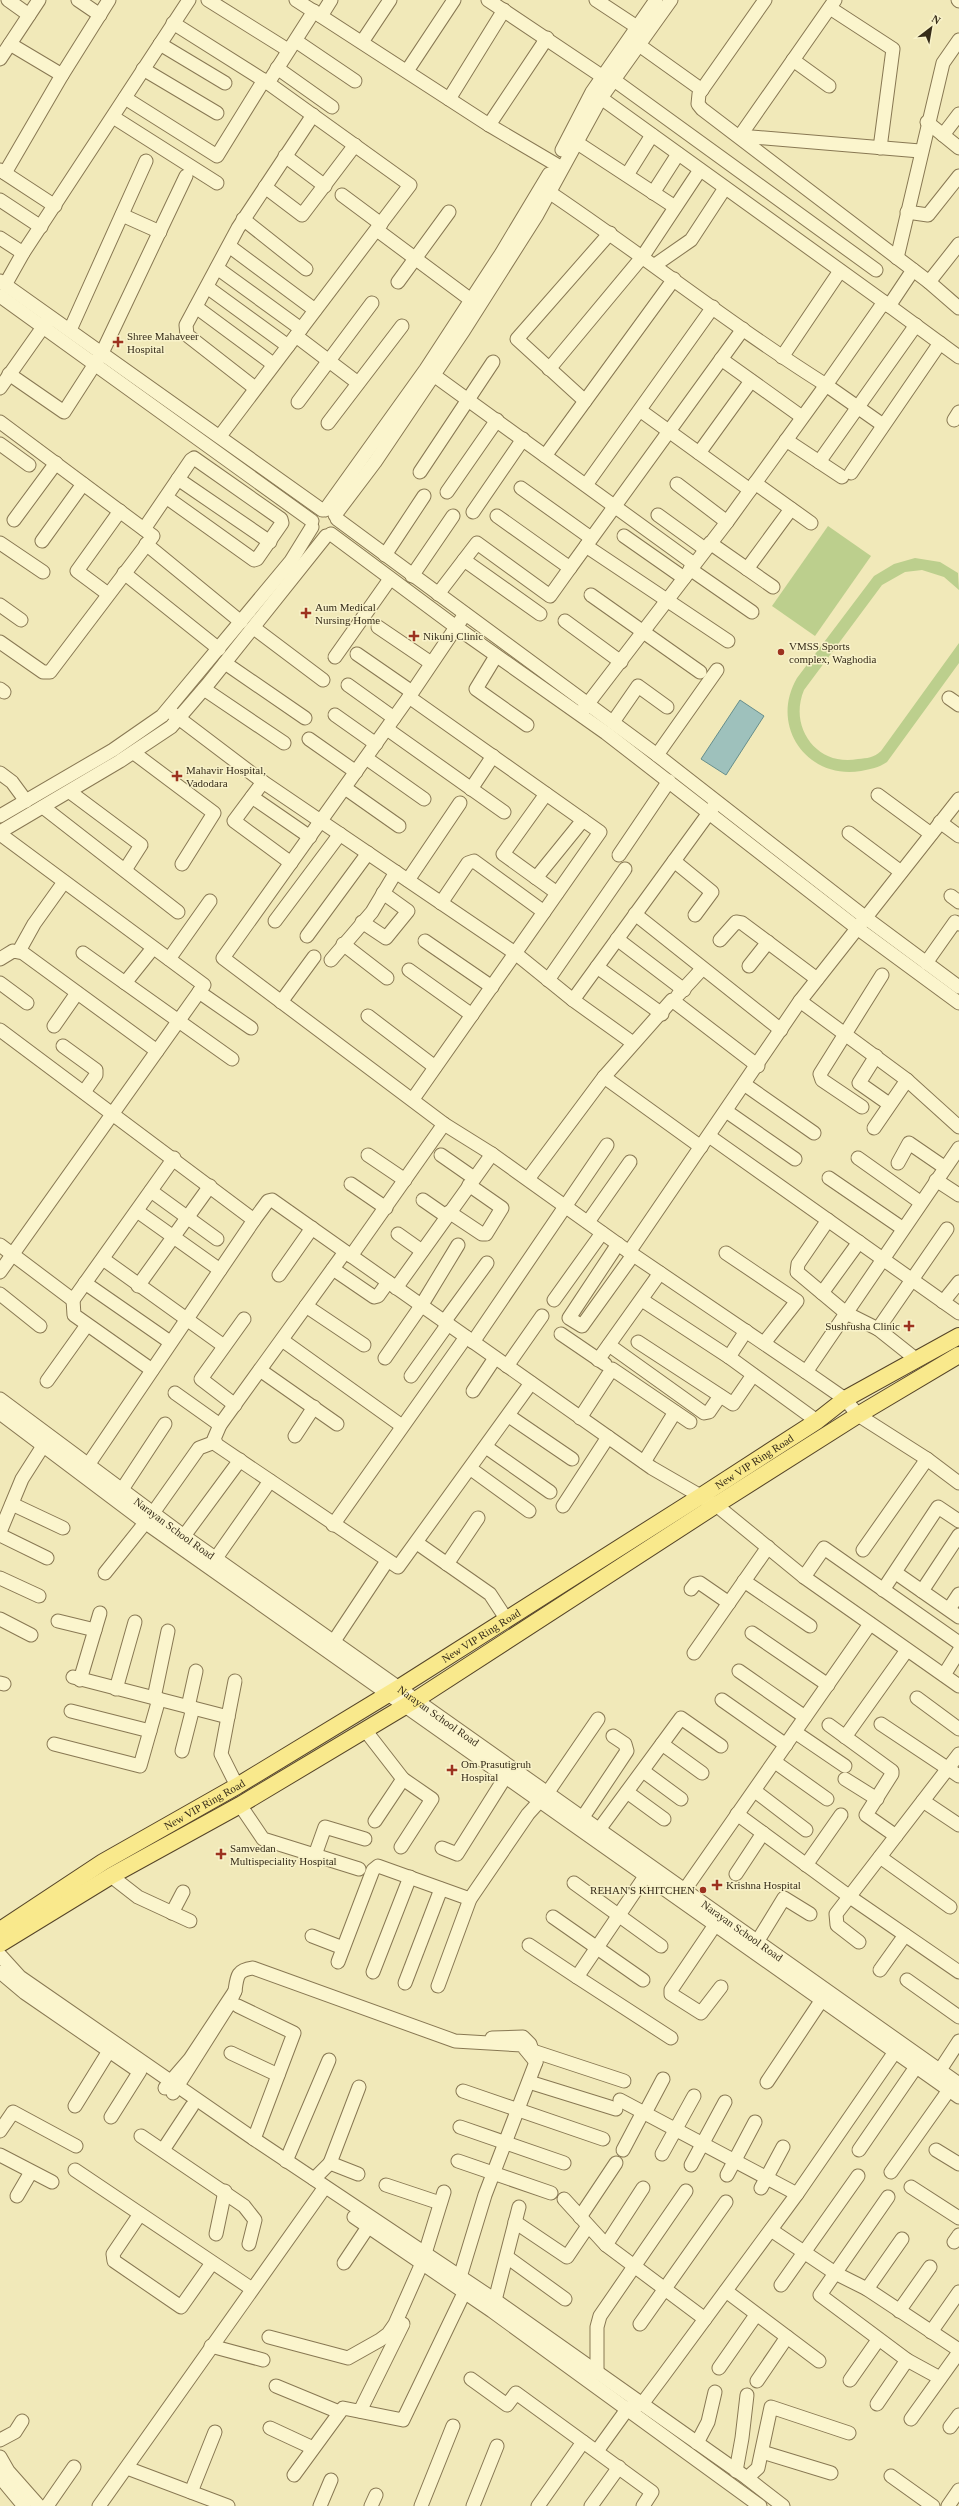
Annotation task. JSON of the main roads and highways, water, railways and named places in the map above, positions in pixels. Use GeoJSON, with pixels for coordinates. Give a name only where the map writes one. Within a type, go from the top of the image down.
{"type":"FeatureCollection","features":[{"type":"Feature","properties":{"kind":"main road","name":"New VIP Ring Road"},"geometry":{"type":"LineString","coordinates":[[0,1930],[103,1862],[237,1786],[395,1691],[702,1496],[817,1421],[845,1399],[959,1336]]}},
{"type":"Feature","properties":{"kind":"main road","name":"New VIP Ring Road"},"geometry":{"type":"LineString","coordinates":[[0,1944],[111,1876],[240,1806],[411,1702],[858,1415],[959,1355]]}},
{"type":"Feature","properties":{"kind":"water"},"geometry":{"type":"Polygon","coordinates":[[[740,700],[764,716],[726,775],[701,759],[740,700]]]}},
{"type":"Feature","properties":{"kind":"place","name":"Shree Mahaveer Hospital"},"geometry":{"type":"Point","coordinates":[118,342]}},
{"type":"Feature","properties":{"kind":"place","name":"Aum Medical Nursing Home"},"geometry":{"type":"Point","coordinates":[306,613]}},
{"type":"Feature","properties":{"kind":"place","name":"Nikunj Clinic"},"geometry":{"type":"Point","coordinates":[414,636]}},
{"type":"Feature","properties":{"kind":"place","name":"VMSS Sports complex, Waghodia"},"geometry":{"type":"Point","coordinates":[781,652]}},
{"type":"Feature","properties":{"kind":"place","name":"Mahavir Hospital, Vadodara"},"geometry":{"type":"Point","coordinates":[177,776]}},
{"type":"Feature","properties":{"kind":"place","name":"Sushrusha Clinic"},"geometry":{"type":"Point","coordinates":[909,1326]}},
{"type":"Feature","properties":{"kind":"place","name":"Om Prasutigruh Hospital"},"geometry":{"type":"Point","coordinates":[452,1770]}},
{"type":"Feature","properties":{"kind":"place","name":"Samvedan Multispeciality Hospital"},"geometry":{"type":"Point","coordinates":[221,1854]}},
{"type":"Feature","properties":{"kind":"place","name":"Krishna Hospital"},"geometry":{"type":"Point","coordinates":[717,1885]}},
{"type":"Feature","properties":{"kind":"place","name":"REHAN'S KHITCHEN"},"geometry":{"type":"Point","coordinates":[703,1890]}}]}
